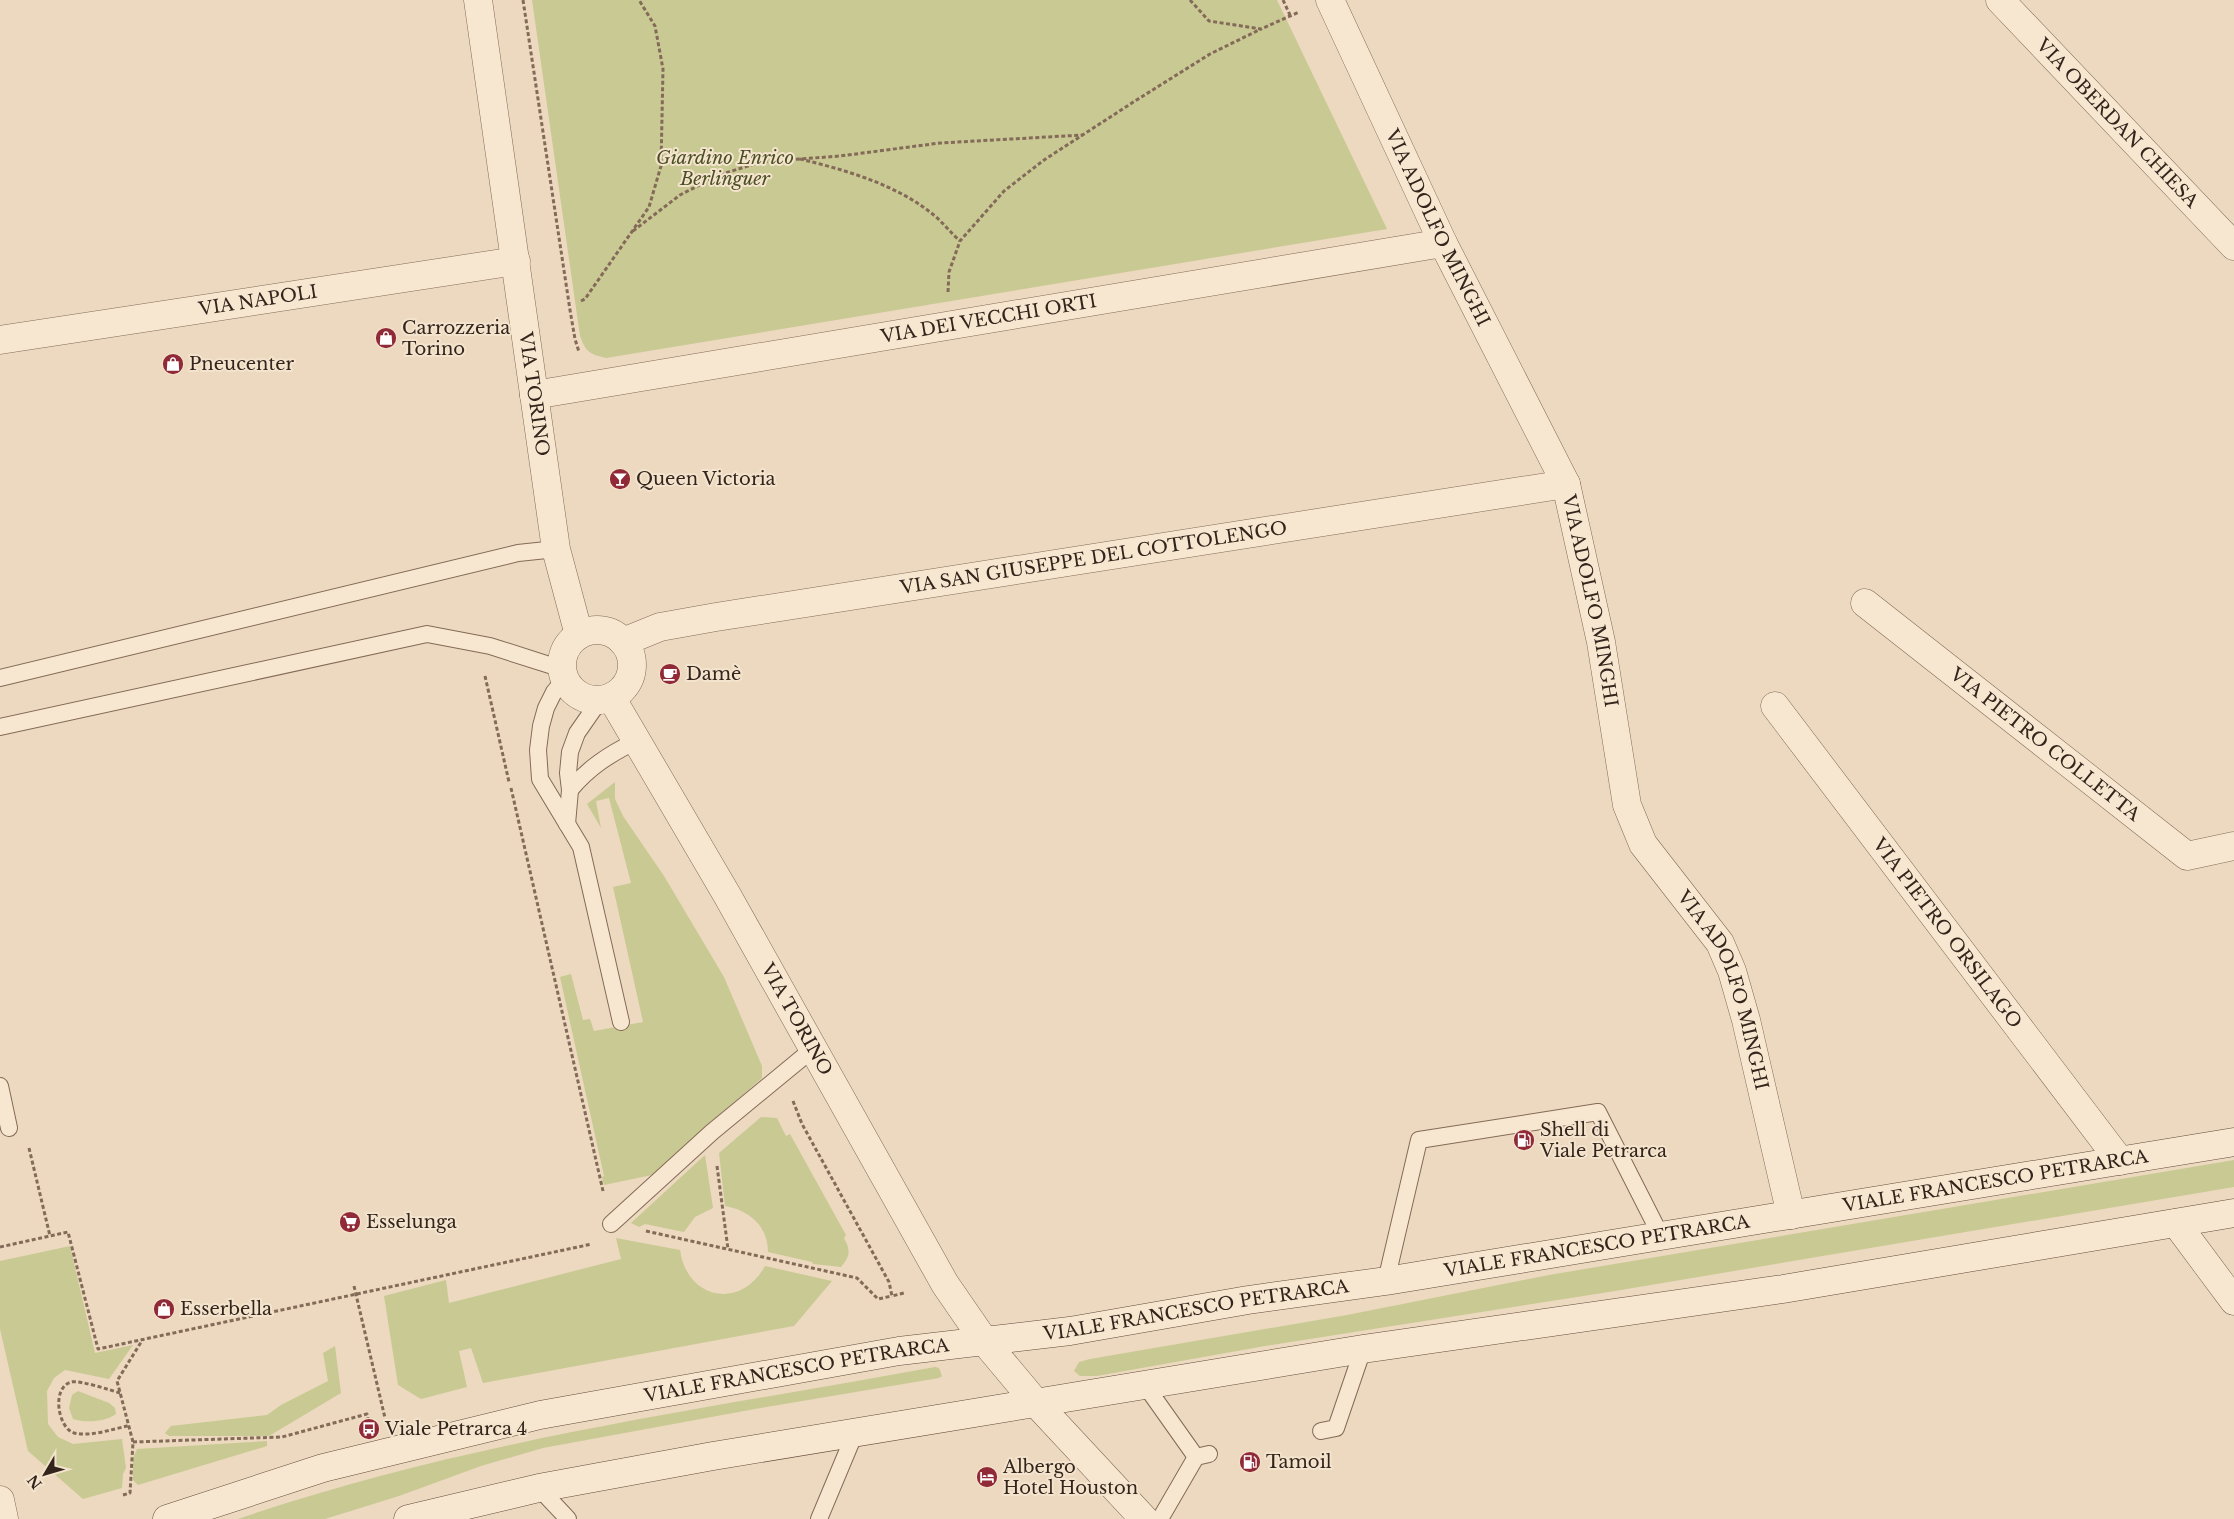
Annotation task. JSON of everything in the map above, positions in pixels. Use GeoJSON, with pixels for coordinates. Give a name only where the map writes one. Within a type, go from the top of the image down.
{"type":"FeatureCollection","features":[{"type":"Feature","properties":{"kind":"street","name":"VIA TORINO"},"geometry":{"type":"LineString","coordinates":[[478,0],[556,549],[570,609],[579,635]]}},
{"type":"Feature","properties":{"kind":"street","name":"VIA ADOLFO MINGHI"},"geometry":{"type":"LineString","coordinates":[[1330,0],[1443,243],[1566,484],[1600,642],[1627,805],[1643,844],[1720,942],[1732,971],[1746,1020],[1790,1215]]}},
{"type":"Feature","properties":{"kind":"street","name":"VIA OBERDAN CHIESA"},"geometry":{"type":"LineString","coordinates":[[2000,0],[2234,246]]}},
{"type":"Feature","properties":{"kind":"street","name":"VIA DEI VECCHI ORTI"},"geometry":{"type":"LineString","coordinates":[[534,395],[1443,243]]}},
{"type":"Feature","properties":{"kind":"street","name":"VIA NAPOLI"},"geometry":{"type":"LineString","coordinates":[[0,340],[516,261]]}},
{"type":"Feature","properties":{"kind":"street","name":"VIA SAN GIUSEPPE DEL COTTOLENGO"},"geometry":{"type":"LineString","coordinates":[[623,642],[660,627],[716,617],[1566,484]]}},
{"type":"Feature","properties":{"kind":"street","name":"VIA PIETRO COLLETTA"},"geometry":{"type":"LineString","coordinates":[[1865,602],[2187,856],[2234,846]]}},
{"type":"Feature","properties":{"kind":"street"},"geometry":{"type":"LineString","coordinates":[[590,631],[602,631],[613,634],[623,642],[629,651],[632,662],[627,683],[620,691],[606,699],[579,695],[564,674],[566,649],[579,635],[590,631]]}},
{"type":"Feature","properties":{"kind":"street","name":"VIA TORINO"},"geometry":{"type":"LineString","coordinates":[[606,699],[636,741],[670,796],[814,1048],[945,1284],[984,1342],[1036,1403],[1144,1519]]}},
{"type":"Feature","properties":{"kind":"street","name":"VIA PIETRO ORSILAGO"},"geometry":{"type":"LineString","coordinates":[[1775,706],[2120,1161]]}},
{"type":"Feature","properties":{"kind":"street","name":"VIALE FRANCESCO PETRARCA"},"geometry":{"type":"LineString","coordinates":[[167,1519],[323,1468],[540,1416],[899,1351],[1070,1332],[1248,1300],[1386,1282],[2234,1142]]}},
{"type":"Feature","properties":{"kind":"street"},"geometry":{"type":"LineString","coordinates":[[408,1519],[450,1514],[539,1488],[855,1433],[1363,1349],[1783,1289],[2234,1212]]}},
{"type":"Feature","properties":{"kind":"street"},"geometry":{"type":"LineString","coordinates":[[2176,1223],[2234,1302]]}},
{"type":"Feature","properties":{"kind":"street"},"geometry":{"type":"LineString","coordinates":[[0,1500],[4,1519]]}},
{"type":"Feature","properties":{"kind":"lane"},"geometry":{"type":"LineString","coordinates":[[0,678],[518,553],[556,549]]}},
{"type":"Feature","properties":{"kind":"lane"},"geometry":{"type":"LineString","coordinates":[[0,727],[427,634],[490,646],[564,674],[546,708],[538,750],[540,779],[581,847],[621,1022]]}},
{"type":"Feature","properties":{"kind":"lane"},"geometry":{"type":"LineString","coordinates":[[567,824],[570,790],[568,772],[570,752],[576,733],[606,699]]}},
{"type":"Feature","properties":{"kind":"lane"},"geometry":{"type":"LineString","coordinates":[[570,790],[584,772],[612,752],[636,741]]}},
{"type":"Feature","properties":{"kind":"lane"},"geometry":{"type":"LineString","coordinates":[[611,1224],[712,1132],[814,1048]]}},
{"type":"Feature","properties":{"kind":"lane"},"geometry":{"type":"LineString","coordinates":[[0,1086],[9,1128]]}},
{"type":"Feature","properties":{"kind":"lane"},"geometry":{"type":"LineString","coordinates":[[1386,1282],[1419,1140],[1598,1112],[1660,1236]]}},
{"type":"Feature","properties":{"kind":"lane"},"geometry":{"type":"LineString","coordinates":[[1321,1431],[1336,1428],[1363,1349]]}},
{"type":"Feature","properties":{"kind":"lane"},"geometry":{"type":"LineString","coordinates":[[1144,1385],[1203,1456],[1160,1519]]}},
{"type":"Feature","properties":{"kind":"lane"},"geometry":{"type":"LineString","coordinates":[[818,1519],[855,1433]]}},
{"type":"Feature","properties":{"kind":"lane"},"geometry":{"type":"LineString","coordinates":[[539,1488],[568,1519]]}},
{"type":"Feature","properties":{"kind":"path"},"geometry":{"type":"LineString","coordinates":[[523,0],[575,339],[579,352],[588,361],[608,365],[611,382]]}},
{"type":"Feature","properties":{"kind":"path"},"geometry":{"type":"LineString","coordinates":[[581,301],[585,299],[649,207],[661,166],[663,69],[655,26],[639,0]]}},
{"type":"Feature","properties":{"kind":"path"},"geometry":{"type":"LineString","coordinates":[[1190,0],[1209,21],[1261,29]]}},
{"type":"Feature","properties":{"kind":"path"},"geometry":{"type":"LineString","coordinates":[[1283,0],[1290,15]]}},
{"type":"Feature","properties":{"kind":"path"},"geometry":{"type":"LineString","coordinates":[[952,325],[947,301],[949,272],[960,241],[1004,191],[1044,160],[1210,54],[1302,10]]}},
{"type":"Feature","properties":{"kind":"path"},"geometry":{"type":"LineString","coordinates":[[633,232],[680,195],[719,174],[761,162],[840,156],[940,143],[1083,135]]}},
{"type":"Feature","properties":{"kind":"path"},"geometry":{"type":"LineString","coordinates":[[795,158],[846,170],[903,195],[934,215],[960,241]]}},
{"type":"Feature","properties":{"kind":"path"},"geometry":{"type":"LineString","coordinates":[[0,1248],[68,1232],[98,1348],[357,1295],[600,1242],[611,1224],[484,672],[490,646]]}},
{"type":"Feature","properties":{"kind":"path"},"geometry":{"type":"LineString","coordinates":[[782,1073],[802,1124],[889,1282],[892,1296]]}},
{"type":"Feature","properties":{"kind":"path"},"geometry":{"type":"LineString","coordinates":[[712,1132],[728,1249]]}},
{"type":"Feature","properties":{"kind":"path"},"geometry":{"type":"LineString","coordinates":[[28,1144],[50,1236]]}},
{"type":"Feature","properties":{"kind":"path"},"geometry":{"type":"LineString","coordinates":[[611,1224],[857,1278],[878,1298],[904,1293]]}},
{"type":"Feature","properties":{"kind":"path"},"geometry":{"type":"LineString","coordinates":[[354,1286],[386,1421]]}},
{"type":"Feature","properties":{"kind":"path"},"geometry":{"type":"LineString","coordinates":[[123,1495],[130,1493],[132,1442],[117,1380],[143,1339]]}},
{"type":"Feature","properties":{"kind":"path"},"geometry":{"type":"LineString","coordinates":[[120,1393],[73,1381],[63,1386],[59,1393],[60,1414],[67,1429],[74,1433],[90,1433],[128,1426]]}},
{"type":"Feature","properties":{"kind":"path"},"geometry":{"type":"LineString","coordinates":[[132,1442],[282,1437],[367,1414],[370,1425]]}},
{"type":"Feature","properties":{"kind":"green space","name":"Giardino Enrico Berlinguer"},"geometry":{"type":"Polygon","coordinates":[[[532,0],[1277,0],[1387,229],[606,358],[600,357],[589,352],[580,336],[532,0]]]}},
{"type":"Feature","properties":{"kind":"green space"},"geometry":{"type":"Polygon","coordinates":[[[615,782],[615,799],[623,816],[664,876],[724,977],[762,1066],[762,1078],[652,1175],[604,1185],[602,1177],[604,1176],[560,977],[571,974],[583,1020],[590,1019],[594,1031],[643,1022],[613,887],[631,883],[609,798],[596,801],[601,828],[587,804],[615,782]]]}},
{"type":"Feature","properties":{"kind":"green space"},"geometry":{"type":"Polygon","coordinates":[[[761,1117],[777,1118],[786,1136],[790,1134],[846,1235],[844,1238],[849,1253],[841,1267],[813,1264],[812,1262],[768,1252],[765,1234],[756,1221],[742,1211],[725,1206],[719,1153],[761,1117]]]}},
{"type":"Feature","properties":{"kind":"green space"},"geometry":{"type":"Polygon","coordinates":[[[705,1155],[713,1208],[695,1217],[684,1232],[645,1224],[639,1227],[631,1223],[705,1155]]]}},
{"type":"Feature","properties":{"kind":"green space"},"geometry":{"type":"Polygon","coordinates":[[[2234,1160],[2234,1187],[1609,1292],[1265,1346],[1097,1376],[1080,1376],[1074,1371],[1079,1362],[1090,1359],[1347,1315],[1549,1275],[2234,1160]]]}},
{"type":"Feature","properties":{"kind":"green space"},"geometry":{"type":"Polygon","coordinates":[[[616,1238],[680,1250],[685,1267],[693,1280],[704,1289],[716,1293],[729,1293],[743,1289],[755,1280],[765,1266],[832,1281],[794,1326],[483,1383],[471,1348],[459,1351],[467,1387],[421,1399],[398,1385],[384,1296],[446,1280],[449,1303],[621,1259],[616,1238]]]}},
{"type":"Feature","properties":{"kind":"green space"},"geometry":{"type":"Polygon","coordinates":[[[70,1246],[95,1353],[133,1345],[109,1379],[65,1370],[54,1378],[47,1391],[48,1424],[58,1437],[73,1444],[122,1439],[126,1468],[123,1474],[122,1488],[83,1499],[28,1451],[0,1329],[0,1261],[70,1246]]]}},
{"type":"Feature","properties":{"kind":"green space"},"geometry":{"type":"Polygon","coordinates":[[[335,1346],[341,1393],[269,1436],[169,1436],[165,1433],[171,1426],[267,1415],[281,1405],[328,1381],[323,1353],[335,1346]]]}},
{"type":"Feature","properties":{"kind":"green space"},"geometry":{"type":"Polygon","coordinates":[[[935,1367],[939,1368],[942,1376],[939,1378],[755,1409],[543,1448],[481,1466],[399,1496],[325,1519],[238,1519],[323,1492],[409,1468],[496,1448],[671,1413],[935,1367]]]}},
{"type":"Feature","properties":{"kind":"green space"},"geometry":{"type":"Polygon","coordinates":[[[78,1391],[109,1403],[115,1408],[116,1414],[106,1419],[95,1421],[73,1419],[69,1408],[72,1395],[78,1391]]]}},
{"type":"Feature","properties":{"kind":"green space"},"geometry":{"type":"Polygon","coordinates":[[[267,1441],[267,1446],[138,1485],[133,1480],[133,1458],[137,1449],[267,1441]]]}},
{"type":"Feature","properties":{"kind":"place","name":"Carrozzeria Torino"},"geometry":{"type":"Point","coordinates":[386,338]}},
{"type":"Feature","properties":{"kind":"place","name":"Pneucenter"},"geometry":{"type":"Point","coordinates":[173,364]}},
{"type":"Feature","properties":{"kind":"place","name":"Queen Victoria"},"geometry":{"type":"Point","coordinates":[620,479]}},
{"type":"Feature","properties":{"kind":"place","name":"Damè"},"geometry":{"type":"Point","coordinates":[670,674]}},
{"type":"Feature","properties":{"kind":"place","name":"Shell di Viale Petrarca"},"geometry":{"type":"Point","coordinates":[1524,1140]}},
{"type":"Feature","properties":{"kind":"place","name":"Esselunga"},"geometry":{"type":"Point","coordinates":[350,1222]}},
{"type":"Feature","properties":{"kind":"place","name":"Esserbella"},"geometry":{"type":"Point","coordinates":[164,1309]}},
{"type":"Feature","properties":{"kind":"place","name":"Viale Petrarca 4"},"geometry":{"type":"Point","coordinates":[369,1429]}},
{"type":"Feature","properties":{"kind":"place","name":"Tamoil"},"geometry":{"type":"Point","coordinates":[1250,1462]}},
{"type":"Feature","properties":{"kind":"place","name":"Albergo Hotel Houston"},"geometry":{"type":"Point","coordinates":[987,1477]}}]}
